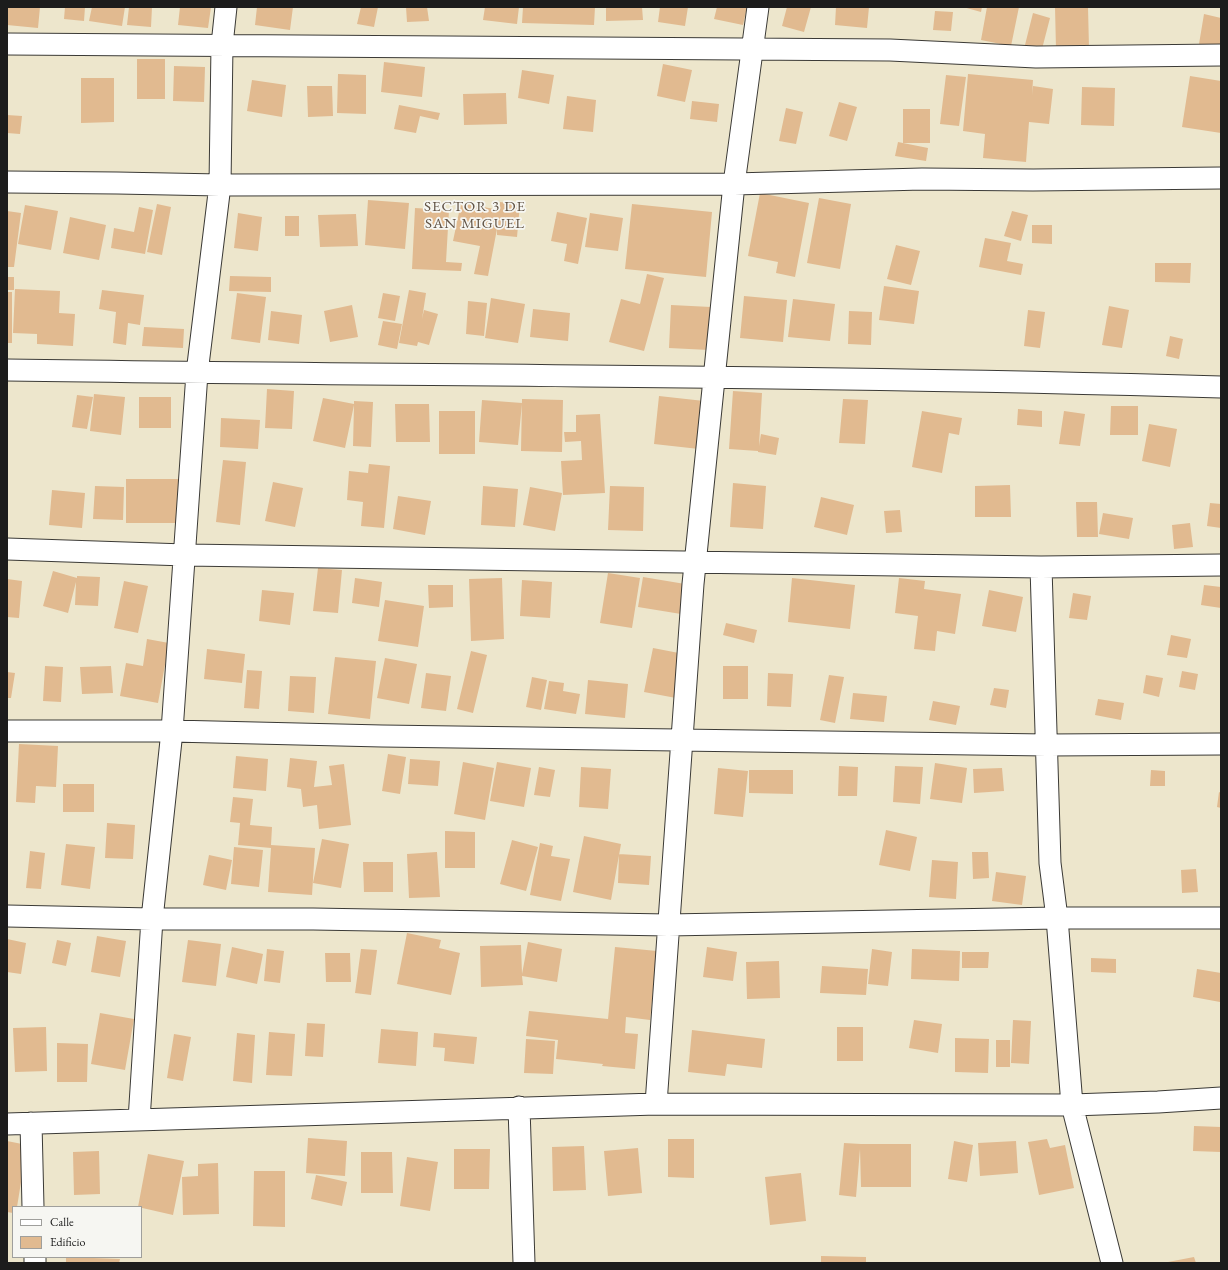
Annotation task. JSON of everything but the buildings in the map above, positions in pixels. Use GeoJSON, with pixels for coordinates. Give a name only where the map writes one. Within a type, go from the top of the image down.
{"type":"FeatureCollection","features":[{"type":"Feature","properties":{"kind":"street"},"geometry":{"type":"LineString","coordinates":[[139,1120],[152,919],[172,731],[197,373],[220,185],[222,45],[226,7]]}},
{"type":"Feature","properties":{"kind":"street"},"geometry":{"type":"LineString","coordinates":[[656,1104],[695,561],[734,184],[758,7]]}},
{"type":"Feature","properties":{"kind":"street"},"geometry":{"type":"LineString","coordinates":[[7,44],[890,50],[1036,57],[1221,55]]}},
{"type":"Feature","properties":{"kind":"street"},"geometry":{"type":"LineString","coordinates":[[7,182],[220,185],[734,184],[922,179],[1033,180],[1221,178]]}},
{"type":"Feature","properties":{"kind":"street"},"geometry":{"type":"LineString","coordinates":[[7,370],[714,377],[1052,382],[1221,387]]}},
{"type":"Feature","properties":{"kind":"street"},"geometry":{"type":"LineString","coordinates":[[7,549],[184,555],[1041,567],[1221,565]]}},
{"type":"Feature","properties":{"kind":"street"},"geometry":{"type":"LineString","coordinates":[[1041,567],[1050,863],[1057,918],[1072,1105],[1112,1263]]}},
{"type":"Feature","properties":{"kind":"street"},"geometry":{"type":"LineString","coordinates":[[7,731],[172,731],[382,736],[1047,745],[1221,744]]}},
{"type":"Feature","properties":{"kind":"street"},"geometry":{"type":"LineString","coordinates":[[7,916],[668,925],[1057,918],[1221,918]]}},
{"type":"Feature","properties":{"kind":"street"},"geometry":{"type":"LineString","coordinates":[[7,1124],[519,1107],[656,1104],[1072,1105],[1221,1098]]}},
{"type":"Feature","properties":{"kind":"street"},"geometry":{"type":"LineString","coordinates":[[519,1107],[524,1263]]}},
{"type":"Feature","properties":{"kind":"street"},"geometry":{"type":"LineString","coordinates":[[31,1123],[34,1206]]}},
{"type":"Feature","properties":{"kind":"district","name":"SECTOR 3 DE SAN MIGUEL"},"geometry":{"type":"Point","coordinates":[475,216]}}]}
